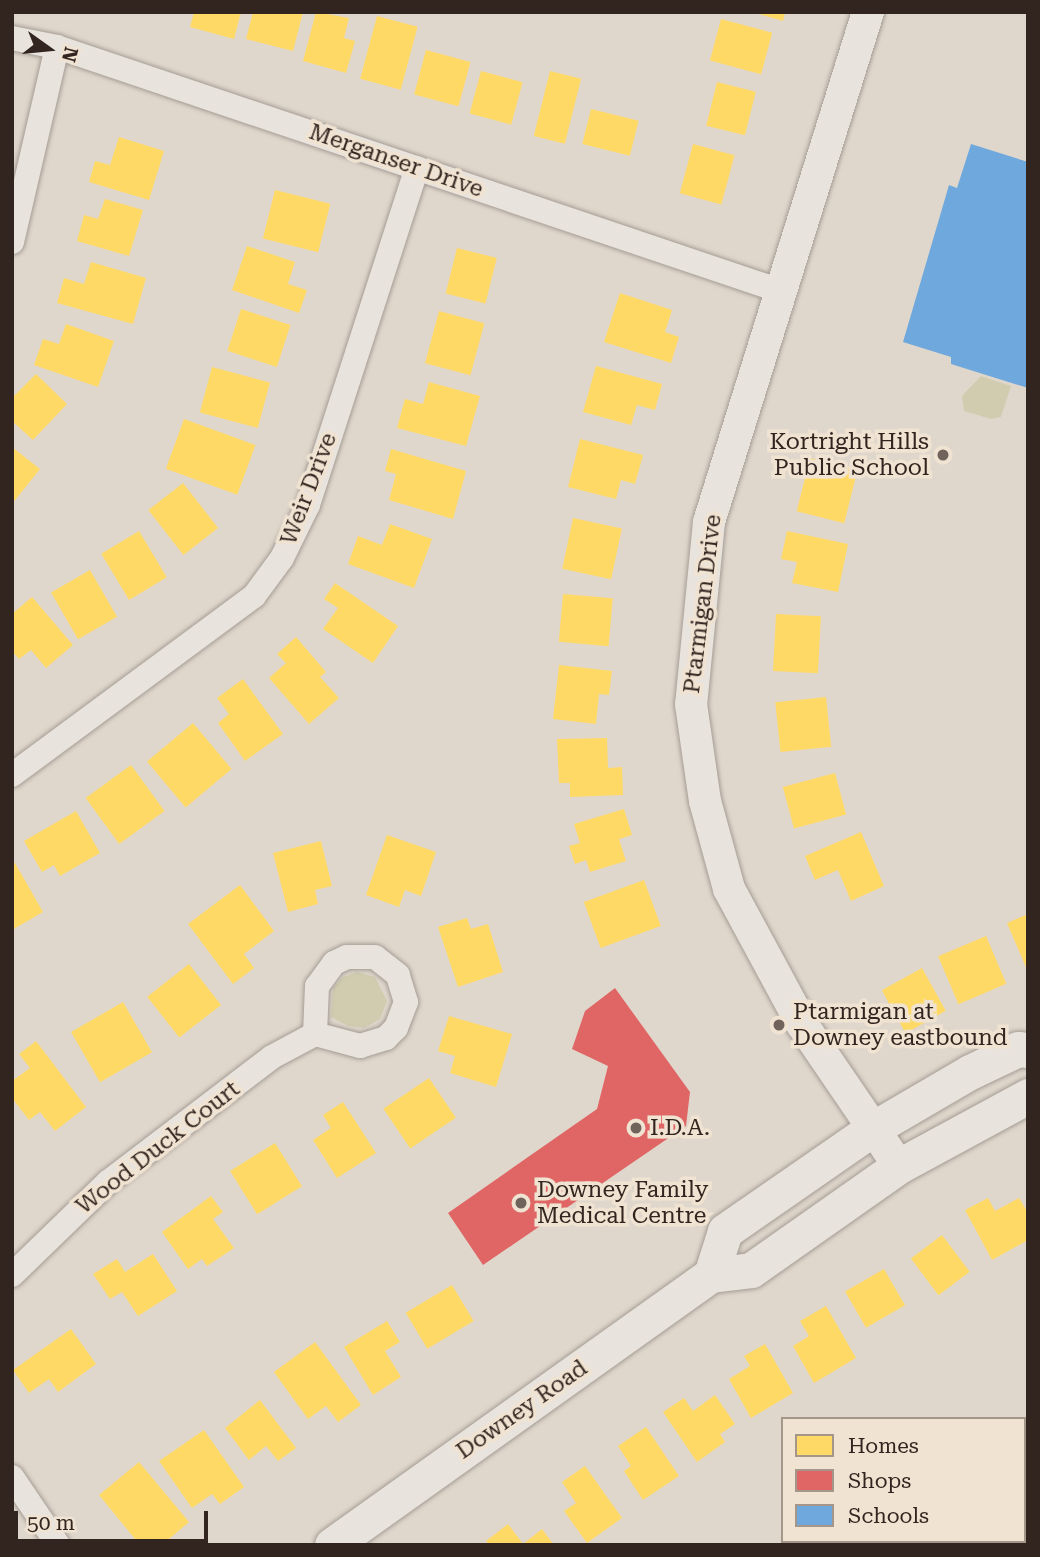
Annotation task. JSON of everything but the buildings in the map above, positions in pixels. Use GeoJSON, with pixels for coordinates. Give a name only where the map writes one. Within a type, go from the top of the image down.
{"type":"FeatureCollection","features":[{"type":"Feature","properties":{"kind":"main road"},"geometry":{"type":"LineString","coordinates":[[712,1275],[725,1231],[874,1128],[970,1072],[1018,1049],[1028,1050]]}},
{"type":"Feature","properties":{"kind":"main road","name":"Downey Road"},"geometry":{"type":"LineString","coordinates":[[332,1545],[712,1275],[751,1270],[899,1166],[1028,1096]]}},
{"type":"Feature","properties":{"kind":"street","name":"Ptarmigan Drive"},"geometry":{"type":"LineString","coordinates":[[868,12],[778,290],[709,522],[691,704],[705,801],[729,888],[802,1024],[899,1166]]}},
{"type":"Feature","properties":{"kind":"street","name":"Merganser Drive"},"geometry":{"type":"LineString","coordinates":[[12,38],[57,47],[778,290]]}},
{"type":"Feature","properties":{"kind":"street"},"geometry":{"type":"LineString","coordinates":[[12,242],[57,47]]}},
{"type":"Feature","properties":{"kind":"street","name":"Weir Drive"},"geometry":{"type":"LineString","coordinates":[[12,775],[254,596],[282,558],[308,505],[417,168]]}},
{"type":"Feature","properties":{"kind":"street","name":"Wood Duck Court"},"geometry":{"type":"LineString","coordinates":[[12,1275],[108,1182],[272,1057],[314,1034]]}},
{"type":"Feature","properties":{"kind":"street"},"geometry":{"type":"LineString","coordinates":[[12,1477],[58,1545]]}},
{"type":"Feature","properties":{"kind":"shaded area"},"geometry":{"type":"Polygon","coordinates":[[[981,376],[1011,386],[1001,417],[991,419],[964,411],[962,396],[981,376]]]}},
{"type":"Feature","properties":{"kind":"shaded area"},"geometry":{"type":"Polygon","coordinates":[[[357,972],[375,977],[387,1001],[380,1019],[364,1028],[348,1026],[331,1017],[333,988],[343,977],[357,972]]]}},
{"type":"Feature","properties":{"kind":"place","name":"Kortright Hills Public School"},"geometry":{"type":"Point","coordinates":[943,455]}},
{"type":"Feature","properties":{"kind":"place","name":"Ptarmigan at Downey eastbound"},"geometry":{"type":"Point","coordinates":[779,1025]}},
{"type":"Feature","properties":{"kind":"place","name":"I.D.A."},"geometry":{"type":"Point","coordinates":[636,1128]}},
{"type":"Feature","properties":{"kind":"place","name":"Downey Family Medical Centre"},"geometry":{"type":"Point","coordinates":[521,1203]}}]}
